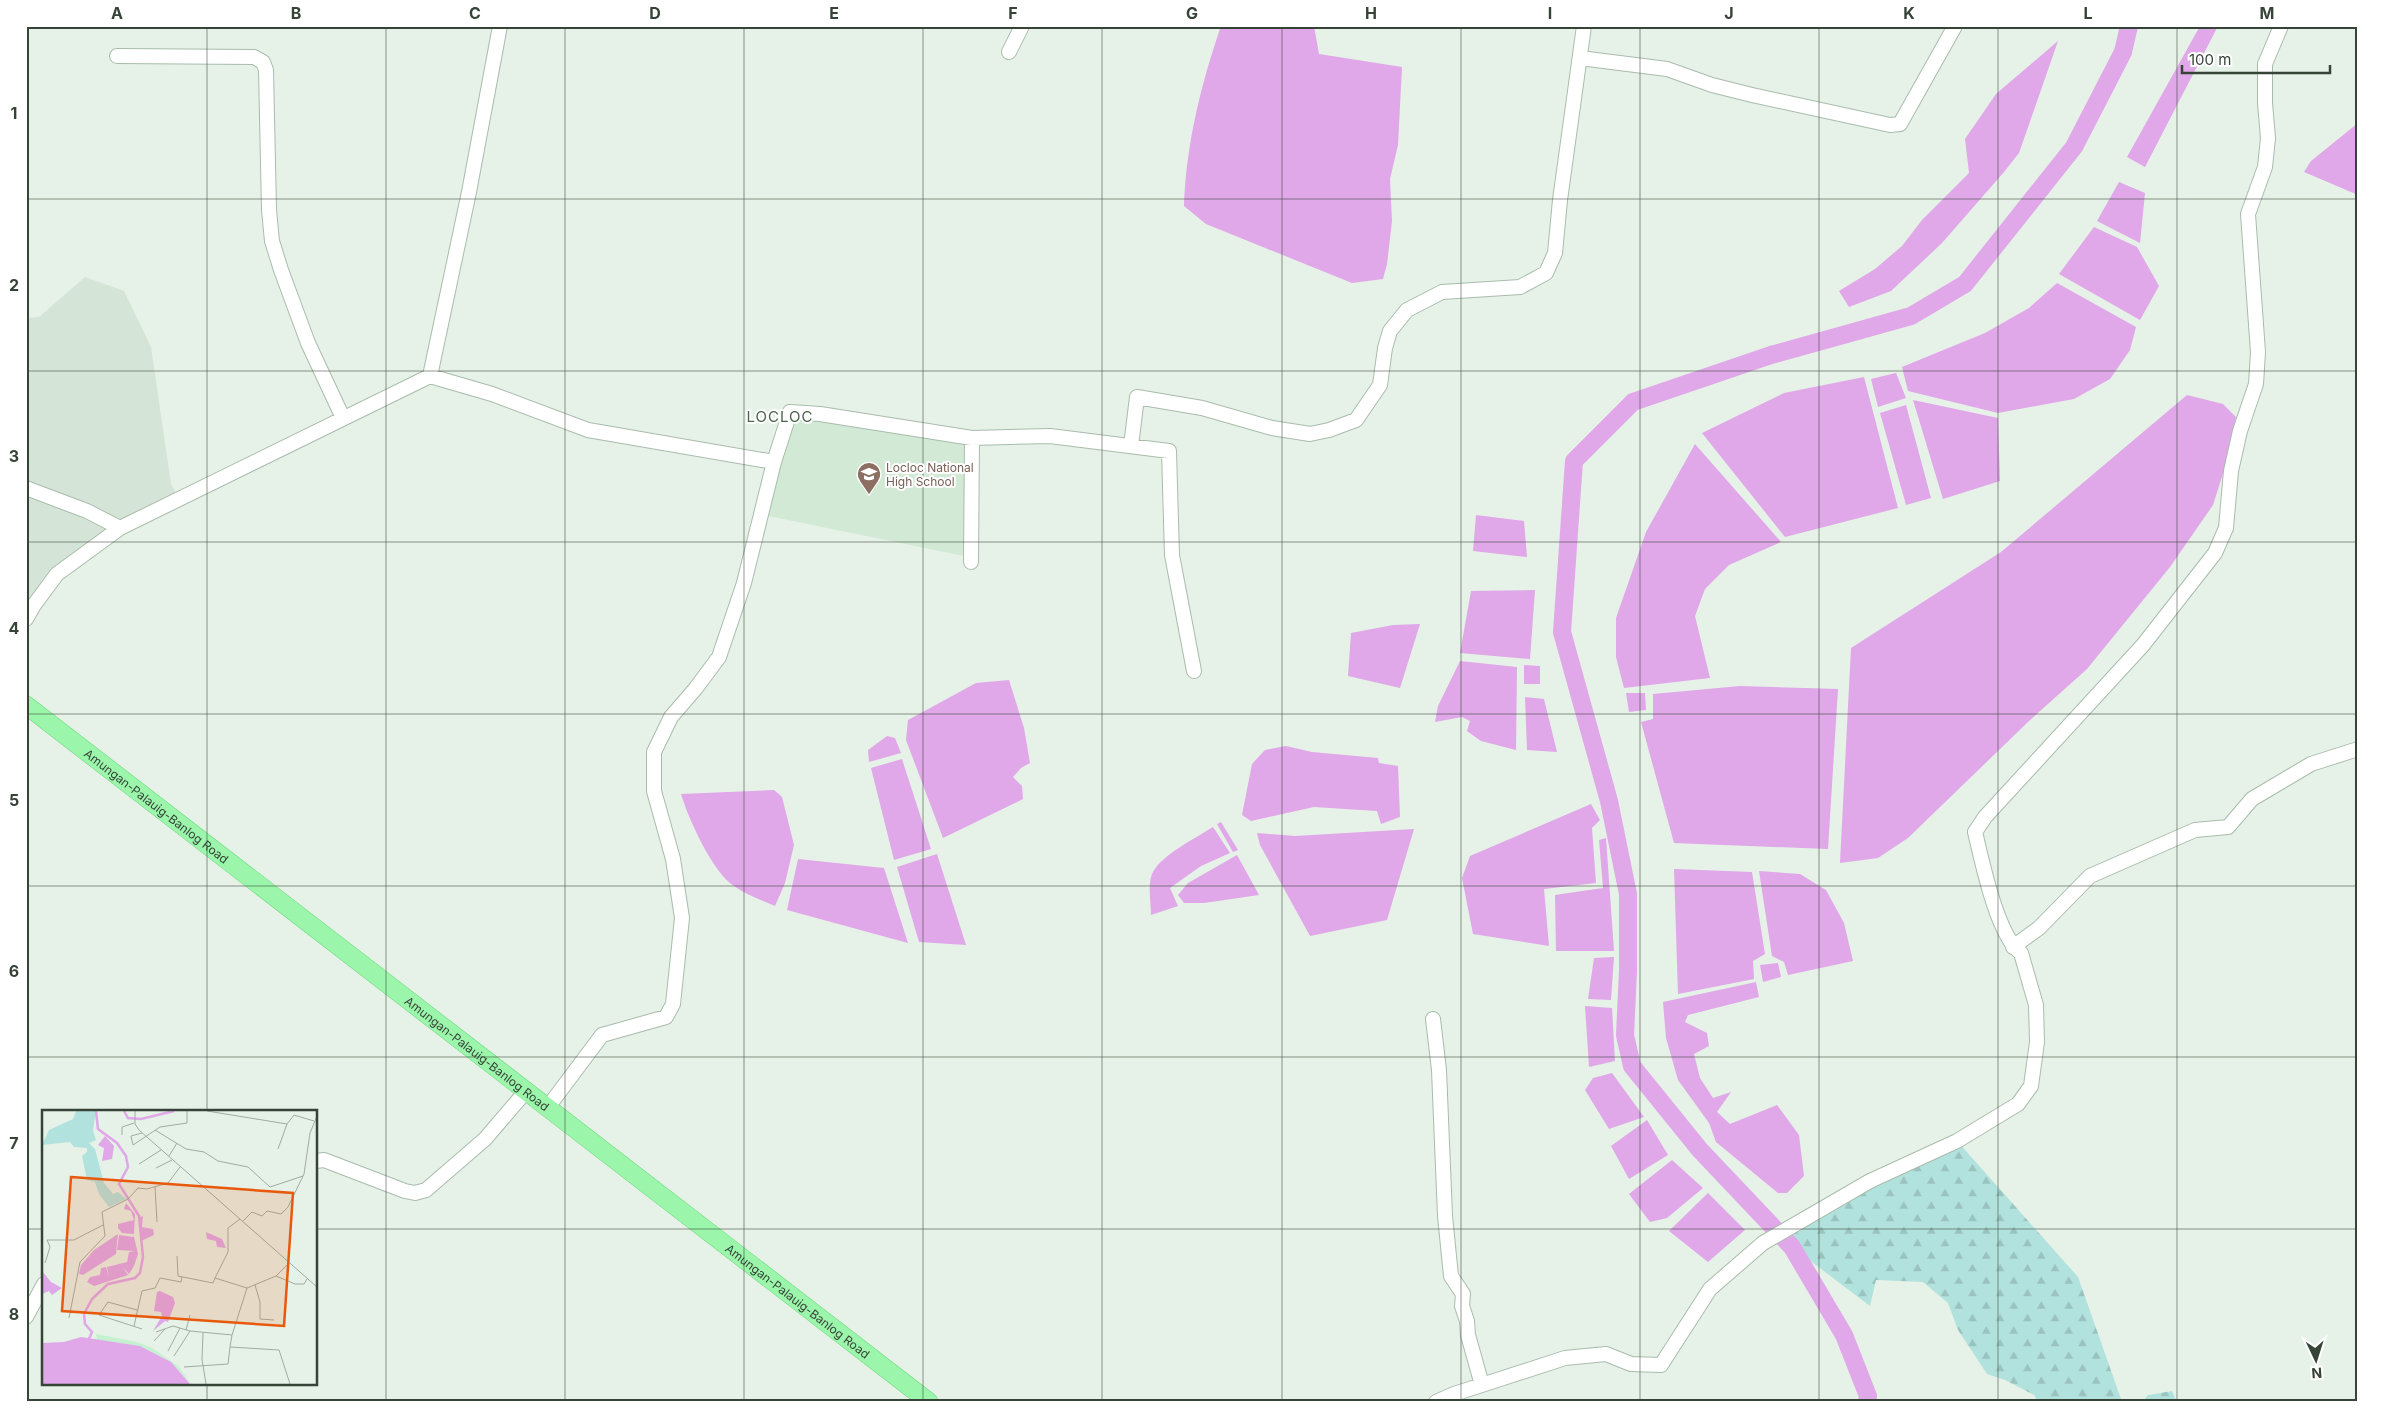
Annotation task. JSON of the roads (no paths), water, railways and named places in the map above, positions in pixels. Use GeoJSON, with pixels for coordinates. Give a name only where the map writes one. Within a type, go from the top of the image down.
{"type":"FeatureCollection","features":[{"type":"Feature","properties":{"kind":"main road","name":"Amungan-Palauig-Banlog Road"},"geometry":{"type":"LineString","coordinates":[[26,705],[527,1090],[928,1402]]}},
{"type":"Feature","properties":{"kind":"street"},"geometry":{"type":"LineString","coordinates":[[430,376],[469,192],[500,26]]}},
{"type":"Feature","properties":{"kind":"street"},"geometry":{"type":"LineString","coordinates":[[1009,52],[1022,26]]}},
{"type":"Feature","properties":{"kind":"street"},"geometry":{"type":"LineString","coordinates":[[1131,446],[1137,397],[1202,408],[1272,428],[1310,434],[1329,430],[1356,420],[1380,385],[1385,348],[1390,332],[1407,310],[1442,292],[1520,287],[1546,273],[1555,253],[1560,200],[1584,26]]}},
{"type":"Feature","properties":{"kind":"street"},"geometry":{"type":"LineString","coordinates":[[1580,58],[1667,69],[1712,85],[1890,125],[1900,124],[1955,26]]}},
{"type":"Feature","properties":{"kind":"street"},"geometry":{"type":"LineString","coordinates":[[1436,1402],[1565,1358],[1606,1354],[1631,1364],[1661,1365],[1710,1289],[1763,1243],[1870,1181],[1956,1140],[2018,1104],[2031,1086],[2038,1042],[2036,1005],[2021,953],[2013,947],[1995,907],[1975,832],[1985,817],[2143,645],[2216,553],[2226,528],[2231,471],[2240,431],[2256,384],[2258,352],[2248,214],[2265,167],[2268,138],[2265,103],[2265,64],[2281,26]]}},
{"type":"Feature","properties":{"kind":"street"},"geometry":{"type":"LineString","coordinates":[[117,56],[254,57],[262,62],[266,70],[269,210],[272,241],[308,343],[343,418]]}},
{"type":"Feature","properties":{"kind":"street"},"geometry":{"type":"LineString","coordinates":[[26,619],[57,574],[120,528],[430,376],[492,394],[588,430],[774,462]]}},
{"type":"Feature","properties":{"kind":"street"},"geometry":{"type":"LineString","coordinates":[[548,1107],[602,1035],[666,1017],[673,1004],[682,918],[673,859],[654,791],[654,752],[671,717],[719,657],[744,583],[774,462],[790,412],[820,414],[972,438],[1050,436],[1169,451],[1172,555],[1194,671]]}},
{"type":"Feature","properties":{"kind":"street"},"geometry":{"type":"LineString","coordinates":[[971,562],[972,438]]}},
{"type":"Feature","properties":{"kind":"street"},"geometry":{"type":"LineString","coordinates":[[26,488],[100,516],[120,528]]}},
{"type":"Feature","properties":{"kind":"street"},"geometry":{"type":"LineString","coordinates":[[2013,947],[2039,928],[2090,876],[2195,830],[2228,827],[2252,799],[2311,764],[2358,749]]}},
{"type":"Feature","properties":{"kind":"street"},"geometry":{"type":"LineString","coordinates":[[1432,1019],[1439,1070],[1445,1216],[1451,1276],[1463,1294],[1462,1306],[1467,1321],[1468,1335],[1482,1385]]}},
{"type":"Feature","properties":{"kind":"street"},"geometry":{"type":"LineString","coordinates":[[318,1160],[324,1160],[405,1191],[415,1193],[426,1190],[485,1140],[527,1090]]}},
{"type":"Feature","properties":{"kind":"street"},"geometry":{"type":"LineString","coordinates":[[26,1317],[42,1288]]}},
{"type":"Feature","properties":{"kind":"waterway"},"geometry":{"type":"LineString","coordinates":[[1867,1402],[1868,1396],[1844,1335],[1792,1247],[1700,1150],[1632,1066],[1625,1035],[1628,971],[1628,894],[1609,801],[1562,632],[1574,461],[1633,402],[1771,355],[1911,316],[1965,284],[2074,147],[2123,52],[2129,26]]}},
{"type":"Feature","properties":{"kind":"place","name":"Locloc National High School"},"geometry":{"type":"Point","coordinates":[869,495]}},
{"type":"Feature","properties":{"kind":"district","name":"LOCLOC"},"geometry":{"type":"Point","coordinates":[780,416]}}]}
